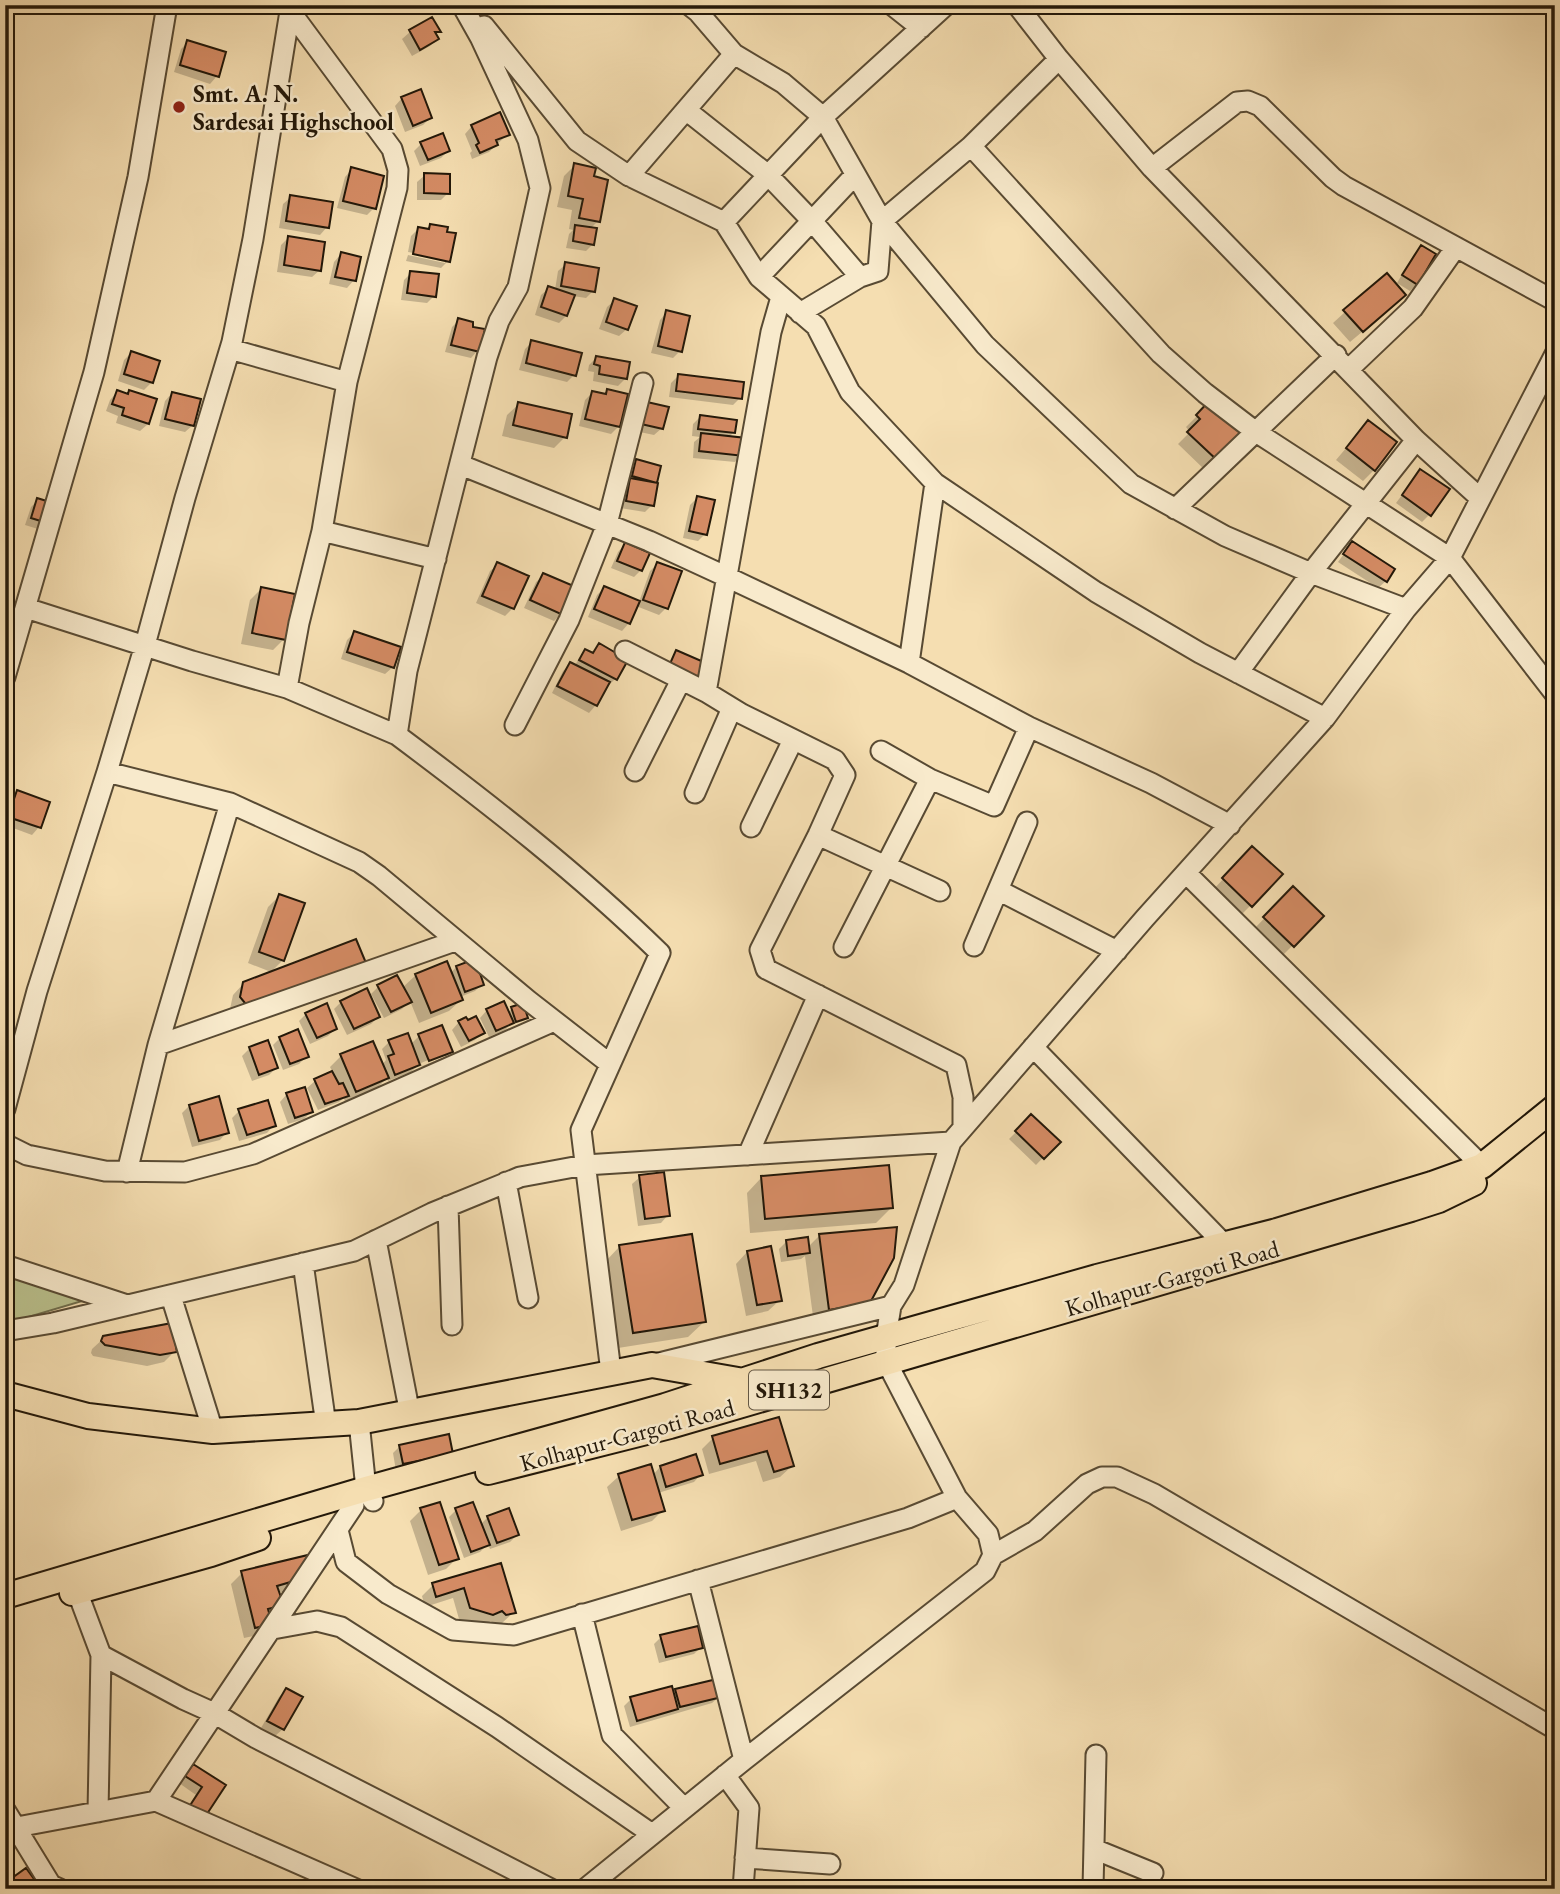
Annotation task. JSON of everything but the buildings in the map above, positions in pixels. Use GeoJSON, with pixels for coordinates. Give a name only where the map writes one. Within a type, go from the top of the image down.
{"type":"FeatureCollection","features":[{"type":"Feature","properties":{"kind":"main road"},"geometry":{"type":"LineString","coordinates":[[5,1596],[364,1499],[742,1381],[886,1349],[1097,1277],[1290,1227],[1432,1184],[1482,1166],[1555,1107]]}},
{"type":"Feature","properties":{"kind":"main road","name":"Kolhapur-Gargoti Road"},"geometry":{"type":"LineString","coordinates":[[5,1613],[211,1554],[364,1499],[670,1426],[886,1349],[1439,1200],[1494,1173],[1555,1127]]}},
{"type":"Feature","properties":{"kind":"main road"},"geometry":{"type":"LineString","coordinates":[[5,1394],[88,1416],[213,1431],[359,1422],[652,1365],[742,1381]]}},
{"type":"Feature","properties":{"kind":"street"},"geometry":{"type":"LineString","coordinates":[[5,677],[17,619],[94,372],[138,177],[167,5]]}},
{"type":"Feature","properties":{"kind":"street"},"geometry":{"type":"LineString","coordinates":[[397,734],[407,671],[487,356],[499,320],[518,287],[540,188],[528,139],[462,5]]}},
{"type":"Feature","properties":{"kind":"street"},"geometry":{"type":"LineString","coordinates":[[469,5],[577,141],[628,176],[724,222],[758,277],[816,326],[850,393],[935,483],[1096,592],[1238,673],[1325,718]]}},
{"type":"Feature","properties":{"kind":"street"},"geometry":{"type":"LineString","coordinates":[[689,5],[734,54],[783,83],[823,117],[881,221],[985,345],[1130,484],[1225,536],[1311,573],[1406,609]]}},
{"type":"Feature","properties":{"kind":"street"},"geometry":{"type":"LineString","coordinates":[[892,5],[921,28]]}},
{"type":"Feature","properties":{"kind":"street"},"geometry":{"type":"LineString","coordinates":[[724,222],[823,117],[946,5]]}},
{"type":"Feature","properties":{"kind":"street"},"geometry":{"type":"LineString","coordinates":[[1017,5],[1152,168],[1416,440],[1480,498]]}},
{"type":"Feature","properties":{"kind":"street"},"geometry":{"type":"LineString","coordinates":[[5,1109],[37,991],[107,772],[230,349],[253,239],[291,8]]}},
{"type":"Feature","properties":{"kind":"street"},"geometry":{"type":"LineString","coordinates":[[287,688],[299,622],[322,531],[347,382],[397,188],[398,170],[392,149],[291,8]]}},
{"type":"Feature","properties":{"kind":"street"},"geometry":{"type":"LineString","coordinates":[[628,176],[734,54]]}},
{"type":"Feature","properties":{"kind":"street"},"geometry":{"type":"LineString","coordinates":[[800,313],[860,277],[878,271],[881,221],[971,146],[1059,59]]}},
{"type":"Feature","properties":{"kind":"street"},"geometry":{"type":"LineString","coordinates":[[1152,168],[1237,103],[1248,101],[1260,106],[1333,178],[1345,186],[1555,300]]}},
{"type":"Feature","properties":{"kind":"street"},"geometry":{"type":"LineString","coordinates":[[686,110],[768,175],[860,277]]}},
{"type":"Feature","properties":{"kind":"street"},"geometry":{"type":"LineString","coordinates":[[971,146],[1160,354],[1205,393],[1256,432],[1450,558],[1555,694]]}},
{"type":"Feature","properties":{"kind":"street"},"geometry":{"type":"LineString","coordinates":[[758,277],[855,175]]}},
{"type":"Feature","properties":{"kind":"street"},"geometry":{"type":"LineString","coordinates":[[1175,509],[1256,432],[1413,308],[1456,247]]}},
{"type":"Feature","properties":{"kind":"street"},"geometry":{"type":"LineString","coordinates":[[706,692],[771,332],[781,296]]}},
{"type":"Feature","properties":{"kind":"street"},"geometry":{"type":"LineString","coordinates":[[230,349],[347,382]]}},
{"type":"Feature","properties":{"kind":"street"},"geometry":{"type":"LineString","coordinates":[[5,1331],[53,1324],[354,1251],[448,1206],[520,1177],[585,1165],[748,1155],[957,1135],[1117,950],[1325,718],[1406,609],[1450,558],[1555,354]]}},
{"type":"Feature","properties":{"kind":"street"},"geometry":{"type":"LineString","coordinates":[[515,725],[569,620],[607,524],[643,383]]}},
{"type":"Feature","properties":{"kind":"street"},"geometry":{"type":"LineString","coordinates":[[1238,673],[1311,573],[1416,440]]}},
{"type":"Feature","properties":{"kind":"street"},"geometry":{"type":"LineString","coordinates":[[461,465],[607,524],[727,577],[909,663],[1030,727],[1151,783],[1230,825]]}},
{"type":"Feature","properties":{"kind":"street"},"geometry":{"type":"LineString","coordinates":[[909,663],[935,483]]}},
{"type":"Feature","properties":{"kind":"street"},"geometry":{"type":"LineString","coordinates":[[322,531],[436,559]]}},
{"type":"Feature","properties":{"kind":"street"},"geometry":{"type":"LineString","coordinates":[[17,619],[145,645],[287,688],[397,734],[486,802],[606,901],[660,953],[581,1130],[611,1372]]}},
{"type":"Feature","properties":{"kind":"street"},"geometry":{"type":"LineString","coordinates":[[625,651],[835,761],[845,775],[761,950],[766,969],[957,1065],[963,1097],[957,1135],[904,1285],[891,1306],[886,1349],[957,1498],[988,1534],[993,1555]]}},
{"type":"Feature","properties":{"kind":"street"},"geometry":{"type":"LineString","coordinates":[[635,771],[681,680]]}},
{"type":"Feature","properties":{"kind":"street"},"geometry":{"type":"LineString","coordinates":[[695,793],[732,708]]}},
{"type":"Feature","properties":{"kind":"street"},"geometry":{"type":"LineString","coordinates":[[881,751],[930,779],[994,806],[1030,727]]}},
{"type":"Feature","properties":{"kind":"street"},"geometry":{"type":"LineString","coordinates":[[751,827],[793,740]]}},
{"type":"Feature","properties":{"kind":"street"},"geometry":{"type":"LineString","coordinates":[[107,772],[230,803],[359,862],[610,1064]]}},
{"type":"Feature","properties":{"kind":"street"},"geometry":{"type":"LineString","coordinates":[[844,947],[930,779]]}},
{"type":"Feature","properties":{"kind":"street"},"geometry":{"type":"LineString","coordinates":[[127,1172],[158,1045],[230,803]]}},
{"type":"Feature","properties":{"kind":"street"},"geometry":{"type":"LineString","coordinates":[[974,946],[1027,822]]}},
{"type":"Feature","properties":{"kind":"street"},"geometry":{"type":"LineString","coordinates":[[818,835],[940,891]]}},
{"type":"Feature","properties":{"kind":"street"},"geometry":{"type":"LineString","coordinates":[[1186,873],[1482,1166]]}},
{"type":"Feature","properties":{"kind":"street"},"geometry":{"type":"LineString","coordinates":[[998,890],[1117,950]]}},
{"type":"Feature","properties":{"kind":"street"},"geometry":{"type":"LineString","coordinates":[[158,1045],[455,940]]}},
{"type":"Feature","properties":{"kind":"street"},"geometry":{"type":"LineString","coordinates":[[748,1155],[818,995]]}},
{"type":"Feature","properties":{"kind":"street"},"geometry":{"type":"LineString","coordinates":[[5,1144],[27,1155],[105,1171],[185,1172],[253,1154],[554,1021]]}},
{"type":"Feature","properties":{"kind":"street"},"geometry":{"type":"LineString","coordinates":[[1033,1047],[1224,1244]]}},
{"type":"Feature","properties":{"kind":"street"},"geometry":{"type":"LineString","coordinates":[[506,1182],[528,1298]]}},
{"type":"Feature","properties":{"kind":"street"},"geometry":{"type":"LineString","coordinates":[[448,1206],[452,1325]]}},
{"type":"Feature","properties":{"kind":"street"},"geometry":{"type":"LineString","coordinates":[[376,1240],[410,1414]]}},
{"type":"Feature","properties":{"kind":"street"},"geometry":{"type":"LineString","coordinates":[[303,1263],[326,1425]]}},
{"type":"Feature","properties":{"kind":"street"},"geometry":{"type":"LineString","coordinates":[[5,1265],[129,1306]]}},
{"type":"Feature","properties":{"kind":"street"},"geometry":{"type":"LineString","coordinates":[[172,1296],[213,1431]]}},
{"type":"Feature","properties":{"kind":"street"},"geometry":{"type":"LineString","coordinates":[[652,1365],[891,1306]]}},
{"type":"Feature","properties":{"kind":"street"},"geometry":{"type":"LineString","coordinates":[[156,1801],[338,1530],[364,1499],[359,1422]]}},
{"type":"Feature","properties":{"kind":"street"},"geometry":{"type":"LineString","coordinates":[[585,1889],[725,1775],[985,1572],[993,1555],[1035,1531],[1087,1485],[1102,1477],[1117,1477],[1154,1494],[1555,1729]]}},
{"type":"Feature","properties":{"kind":"street"},"geometry":{"type":"LineString","coordinates":[[338,1530],[345,1562],[388,1594],[453,1630],[514,1635],[908,1518],[957,1498]]}},
{"type":"Feature","properties":{"kind":"street"},"geometry":{"type":"LineString","coordinates":[[698,1580],[744,1760]]}},
{"type":"Feature","properties":{"kind":"street"},"geometry":{"type":"LineString","coordinates":[[77,1591],[102,1654],[98,1812]]}},
{"type":"Feature","properties":{"kind":"street"},"geometry":{"type":"LineString","coordinates":[[582,1615],[612,1735],[684,1808]]}},
{"type":"Feature","properties":{"kind":"street"},"geometry":{"type":"LineString","coordinates":[[272,1629],[317,1621],[341,1627],[498,1727],[652,1834]]}},
{"type":"Feature","properties":{"kind":"street"},"geometry":{"type":"LineString","coordinates":[[102,1654],[256,1738],[551,1889]]}},
{"type":"Feature","properties":{"kind":"street"},"geometry":{"type":"LineString","coordinates":[[1093,1889],[1096,1755]]}},
{"type":"Feature","properties":{"kind":"street"},"geometry":{"type":"LineString","coordinates":[[725,1775],[749,1808],[743,1889]]}},
{"type":"Feature","properties":{"kind":"street"},"geometry":{"type":"LineString","coordinates":[[17,1827],[156,1801],[356,1889]]}},
{"type":"Feature","properties":{"kind":"street"},"geometry":{"type":"LineString","coordinates":[[5,1810],[54,1888]]}},
{"type":"Feature","properties":{"kind":"street"},"geometry":{"type":"LineString","coordinates":[[1094,1849],[1153,1873]]}},
{"type":"Feature","properties":{"kind":"street"},"geometry":{"type":"LineString","coordinates":[[745,1858],[830,1864]]}},
{"type":"Feature","properties":{"kind":"green space"},"geometry":{"type":"Polygon","coordinates":[[[5,1265],[99,1296],[5,1324],[5,1265]]]}},
{"type":"Feature","properties":{"kind":"place","name":"Smt. A. N. Sardesai Highschool"},"geometry":{"type":"Point","coordinates":[179,107]}}]}
